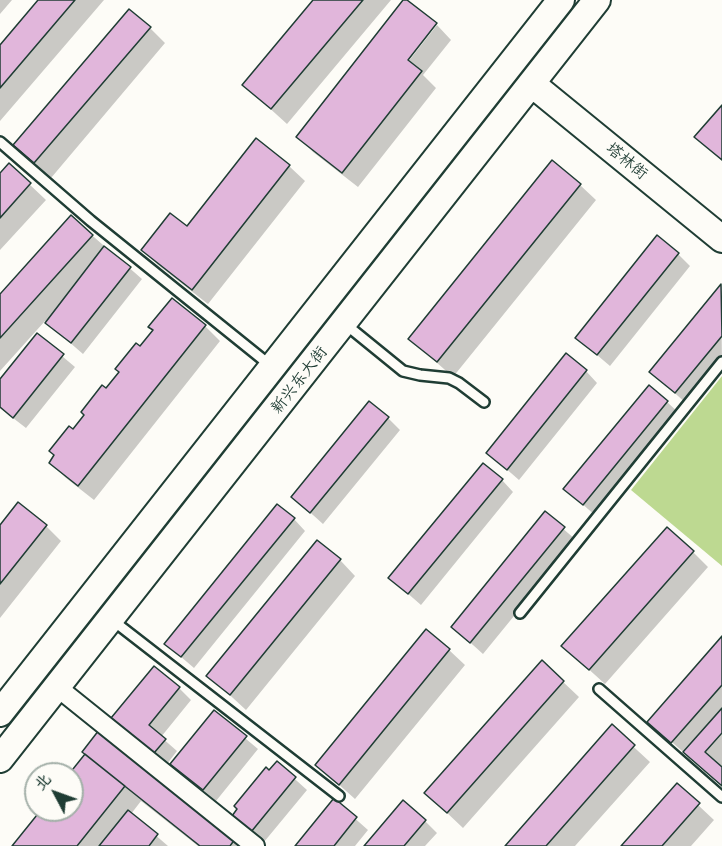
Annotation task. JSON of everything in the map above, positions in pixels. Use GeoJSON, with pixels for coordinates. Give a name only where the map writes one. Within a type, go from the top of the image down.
{"type":"FeatureCollection","features":[{"type":"Feature","properties":{"kind":"main road","name":"新兴东大街"},"geometry":{"type":"LineString","coordinates":[[0,713],[561,0]]}},
{"type":"Feature","properties":{"kind":"main road","name":"新兴东大街"},"geometry":{"type":"LineString","coordinates":[[0,759],[597,0]]}},
{"type":"Feature","properties":{"kind":"main road","name":"塔林街"},"geometry":{"type":"LineString","coordinates":[[532,84],[722,239]]}},
{"type":"Feature","properties":{"kind":"street"},"geometry":{"type":"LineString","coordinates":[[57,687],[255,846]]}},
{"type":"Feature","properties":{"kind":"lane"},"geometry":{"type":"LineString","coordinates":[[0,142],[91,221],[273,367]]}},
{"type":"Feature","properties":{"kind":"lane"},"geometry":{"type":"LineString","coordinates":[[344,322],[403,371],[449,378],[484,402]]}},
{"type":"Feature","properties":{"kind":"lane"},"geometry":{"type":"LineString","coordinates":[[520,613],[722,362]]}},
{"type":"Feature","properties":{"kind":"lane"},"geometry":{"type":"LineString","coordinates":[[111,619],[339,796]]}},
{"type":"Feature","properties":{"kind":"lane"},"geometry":{"type":"LineString","coordinates":[[599,689],[722,797]]}},
{"type":"Feature","properties":{"kind":"green space"},"geometry":{"type":"Polygon","coordinates":[[[722,376],[722,566],[631,490],[722,376]]]}},
{"type":"Feature","properties":{"kind":"building"},"geometry":{"type":"Polygon","coordinates":[[[38,0],[75,0],[0,88],[0,45],[38,0]]]}},
{"type":"Feature","properties":{"kind":"building"},"geometry":{"type":"Polygon","coordinates":[[[313,0],[363,0],[271,109],[242,85],[313,0]]]}},
{"type":"Feature","properties":{"kind":"building"},"geometry":{"type":"Polygon","coordinates":[[[403,0],[407,0],[437,23],[408,60],[422,71],[342,173],[296,137],[403,0]]]}},
{"type":"Feature","properties":{"kind":"building"},"geometry":{"type":"Polygon","coordinates":[[[129,9],[151,27],[34,163],[13,145],[129,9]]]}},
{"type":"Feature","properties":{"kind":"building"},"geometry":{"type":"Polygon","coordinates":[[[722,105],[722,160],[694,137],[722,105]]]}},
{"type":"Feature","properties":{"kind":"building"},"geometry":{"type":"Polygon","coordinates":[[[256,138],[290,165],[192,290],[141,250],[170,213],[187,226],[256,138]]]}},
{"type":"Feature","properties":{"kind":"building"},"geometry":{"type":"Polygon","coordinates":[[[552,160],[581,184],[437,362],[408,339],[552,160]]]}},
{"type":"Feature","properties":{"kind":"building"},"geometry":{"type":"Polygon","coordinates":[[[9,163],[31,183],[0,218],[0,173],[9,163]]]}},
{"type":"Feature","properties":{"kind":"building"},"geometry":{"type":"Polygon","coordinates":[[[71,215],[93,235],[0,338],[0,294],[71,215]]]}},
{"type":"Feature","properties":{"kind":"building"},"geometry":{"type":"Polygon","coordinates":[[[657,235],[679,253],[597,355],[575,338],[657,235]]]}},
{"type":"Feature","properties":{"kind":"building"},"geometry":{"type":"Polygon","coordinates":[[[104,246],[131,267],[71,343],[45,323],[104,246]]]}},
{"type":"Feature","properties":{"kind":"building"},"geometry":{"type":"Polygon","coordinates":[[[721,284],[722,336],[675,393],[649,372],[721,284]]]}},
{"type":"Feature","properties":{"kind":"building"},"geometry":{"type":"Polygon","coordinates":[[[172,298],[206,325],[78,486],[49,463],[54,455],[49,451],[69,426],[73,429],[84,415],[81,412],[102,385],[106,388],[119,372],[115,369],[136,343],[140,346],[153,330],[148,327],[172,298]]]}},
{"type":"Feature","properties":{"kind":"building"},"geometry":{"type":"Polygon","coordinates":[[[37,333],[64,354],[13,418],[0,407],[0,379],[37,333]]]}},
{"type":"Feature","properties":{"kind":"building"},"geometry":{"type":"Polygon","coordinates":[[[566,353],[587,370],[507,470],[486,453],[566,353]]]}},
{"type":"Feature","properties":{"kind":"building"},"geometry":{"type":"Polygon","coordinates":[[[649,385],[668,401],[583,505],[563,489],[649,385]]]}},
{"type":"Feature","properties":{"kind":"building"},"geometry":{"type":"Polygon","coordinates":[[[369,401],[389,417],[310,513],[291,497],[369,401]]]}},
{"type":"Feature","properties":{"kind":"building"},"geometry":{"type":"Polygon","coordinates":[[[483,463],[503,479],[408,594],[388,578],[483,463]]]}},
{"type":"Feature","properties":{"kind":"building"},"geometry":{"type":"Polygon","coordinates":[[[18,502],[47,525],[0,584],[0,525],[18,502]]]}},
{"type":"Feature","properties":{"kind":"building"},"geometry":{"type":"Polygon","coordinates":[[[277,504],[295,518],[181,657],[164,644],[277,504]]]}},
{"type":"Feature","properties":{"kind":"building"},"geometry":{"type":"Polygon","coordinates":[[[545,511],[565,527],[470,643],[451,627],[545,511]]]}},
{"type":"Feature","properties":{"kind":"building"},"geometry":{"type":"Polygon","coordinates":[[[667,527],[694,551],[589,670],[561,646],[667,527]]]}},
{"type":"Feature","properties":{"kind":"building"},"geometry":{"type":"Polygon","coordinates":[[[317,540],[341,559],[230,695],[206,676],[317,540]]]}},
{"type":"Feature","properties":{"kind":"building"},"geometry":{"type":"Polygon","coordinates":[[[426,629],[450,649],[339,785],[315,765],[426,629]]]}},
{"type":"Feature","properties":{"kind":"building"},"geometry":{"type":"Polygon","coordinates":[[[722,636],[722,685],[671,743],[647,722],[722,636]]]}},
{"type":"Feature","properties":{"kind":"building"},"geometry":{"type":"Polygon","coordinates":[[[542,660],[564,681],[447,813],[424,793],[542,660]]]}},
{"type":"Feature","properties":{"kind":"building"},"geometry":{"type":"Polygon","coordinates":[[[154,666],[180,687],[149,725],[166,739],[154,753],[111,718],[154,666]]]}},
{"type":"Feature","properties":{"kind":"building"},"geometry":{"type":"Polygon","coordinates":[[[722,708],[722,733],[705,752],[722,767],[722,786],[683,752],[722,708]]]}},
{"type":"Feature","properties":{"kind":"building"},"geometry":{"type":"Polygon","coordinates":[[[214,710],[247,736],[203,790],[170,764],[214,710]]]}},
{"type":"Feature","properties":{"kind":"building"},"geometry":{"type":"Polygon","coordinates":[[[612,724],[635,745],[546,846],[505,846],[612,724]]]}},
{"type":"Feature","properties":{"kind":"building"},"geometry":{"type":"Polygon","coordinates":[[[99,730],[235,839],[230,846],[200,846],[82,752],[99,730]]]}},
{"type":"Feature","properties":{"kind":"building"},"geometry":{"type":"Polygon","coordinates":[[[85,754],[125,786],[77,846],[12,846],[31,822],[84,822],[84,762],[79,762],[85,754]]]}},
{"type":"Feature","properties":{"kind":"building"},"geometry":{"type":"Polygon","coordinates":[[[277,761],[296,777],[251,832],[232,816],[237,809],[234,806],[266,767],[269,770],[277,761]]]}},
{"type":"Feature","properties":{"kind":"building"},"geometry":{"type":"Polygon","coordinates":[[[677,783],[700,803],[662,846],[621,846],[677,783]]]}},
{"type":"Feature","properties":{"kind":"building"},"geometry":{"type":"Polygon","coordinates":[[[334,798],[357,817],[334,846],[295,846],[334,798]]]}},
{"type":"Feature","properties":{"kind":"building"},"geometry":{"type":"Polygon","coordinates":[[[403,800],[426,820],[404,846],[364,846],[403,800]]]}},
{"type":"Feature","properties":{"kind":"building"},"geometry":{"type":"Polygon","coordinates":[[[128,810],[158,834],[149,846],[99,846],[128,810]]]}}]}
